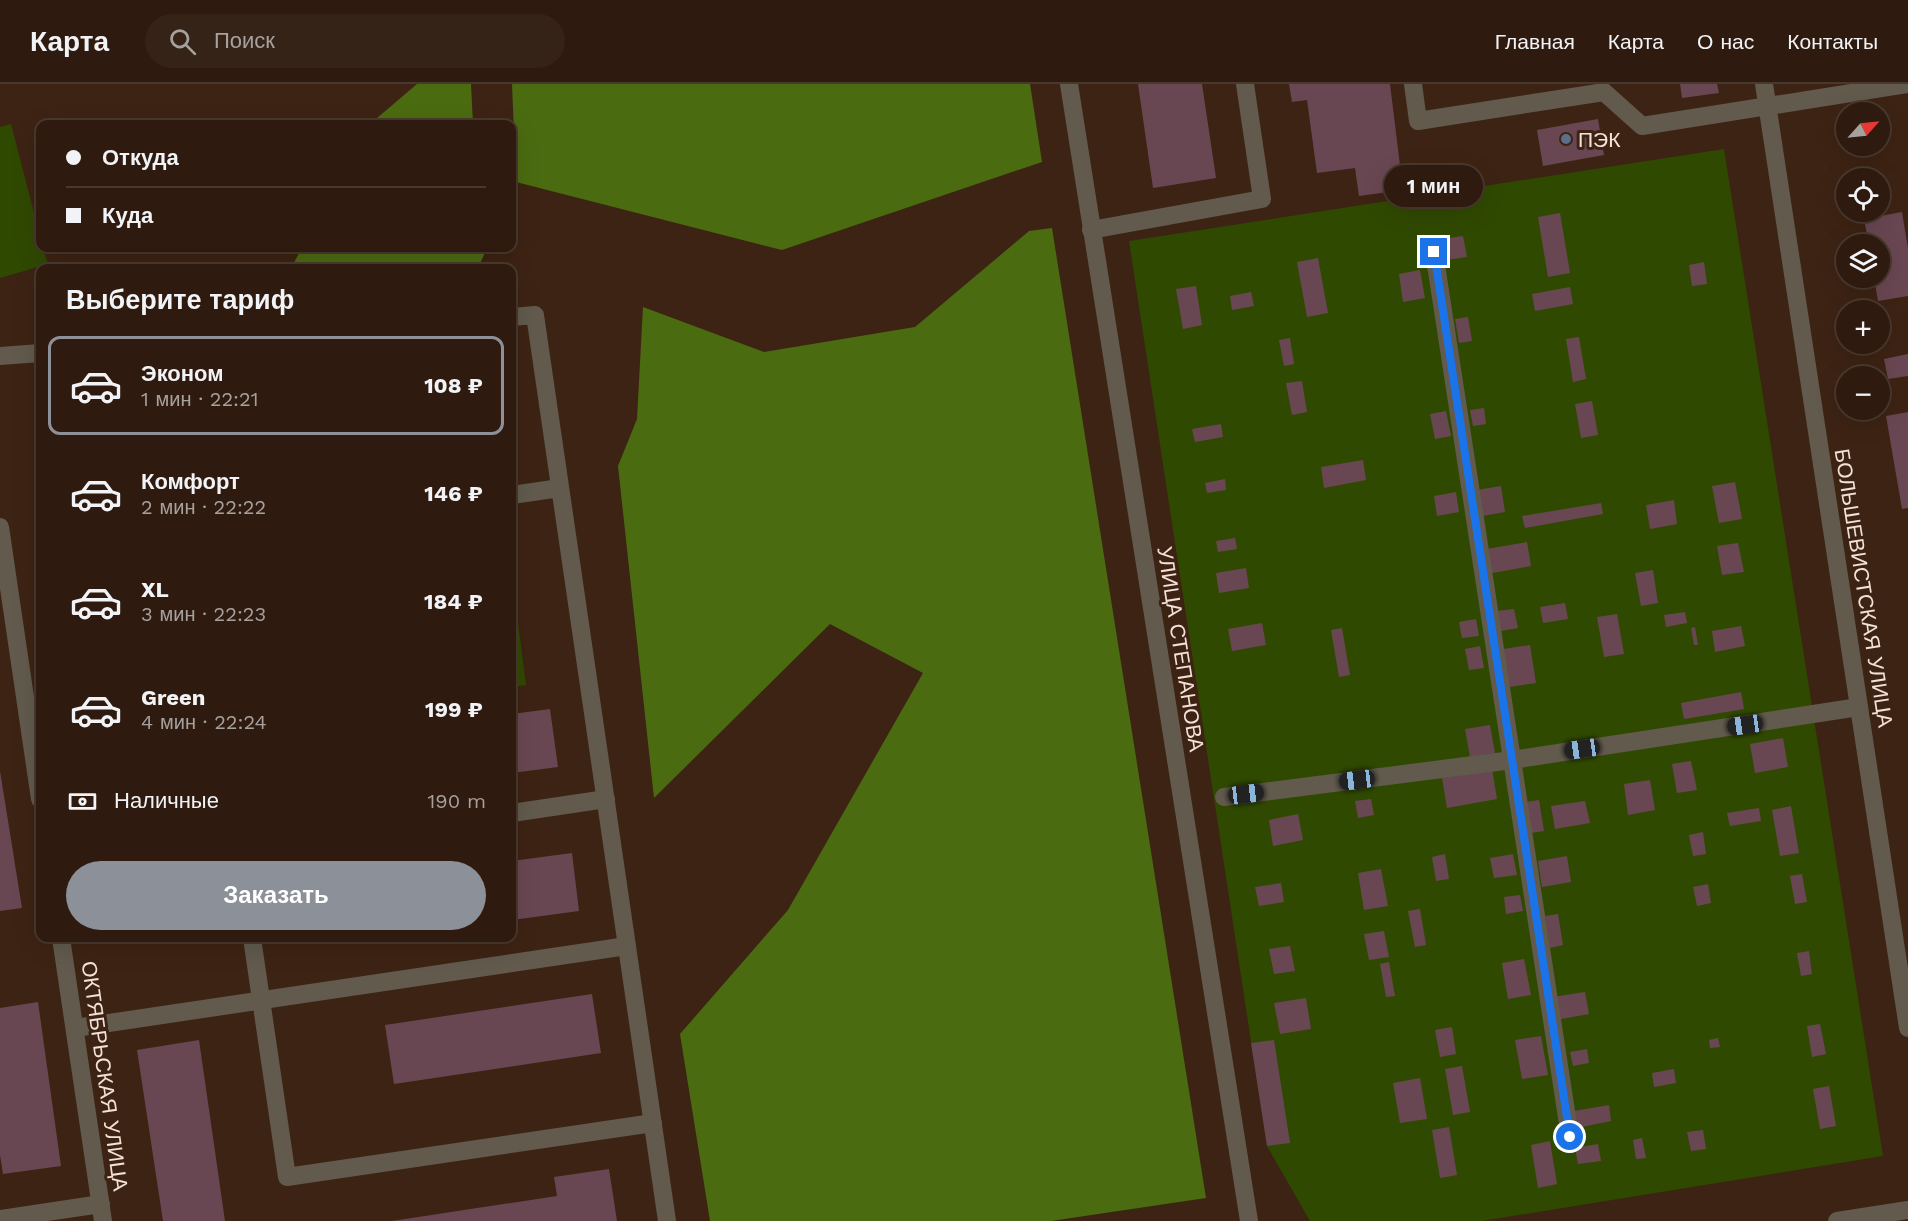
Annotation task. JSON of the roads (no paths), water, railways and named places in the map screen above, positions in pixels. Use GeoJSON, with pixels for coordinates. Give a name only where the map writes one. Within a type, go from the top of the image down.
{"type":"FeatureCollection","features":[{"type":"Feature","properties":{"kind":"street","name":"УЛИЦА СТЕПАНОВА"},"geometry":{"type":"LineString","coordinates":[[1068,84],[1249,1221]]}},
{"type":"Feature","properties":{"kind":"street"},"geometry":{"type":"LineString","coordinates":[[1091,230],[1262,199],[1245,84]]}},
{"type":"Feature","properties":{"kind":"street"},"geometry":{"type":"LineString","coordinates":[[1413,84],[1418,121],[1604,92],[1642,126],[1908,84]]}},
{"type":"Feature","properties":{"kind":"street","name":"БОЛЬШЕВИСТСКАЯ УЛИЦА"},"geometry":{"type":"LineString","coordinates":[[1764,84],[1908,1028]]}},
{"type":"Feature","properties":{"kind":"street"},"geometry":{"type":"LineString","coordinates":[[1434,252],[1570,1137]]}},
{"type":"Feature","properties":{"kind":"street"},"geometry":{"type":"LineString","coordinates":[[516,317],[535,315],[667,1221]]}},
{"type":"Feature","properties":{"kind":"street"},"geometry":{"type":"LineString","coordinates":[[0,356],[36,353]]}},
{"type":"Feature","properties":{"kind":"street"},"geometry":{"type":"LineString","coordinates":[[516,494],[560,488]]}},
{"type":"Feature","properties":{"kind":"street"},"geometry":{"type":"LineString","coordinates":[[0,530],[36,772]]}},
{"type":"Feature","properties":{"kind":"street"},"geometry":{"type":"LineString","coordinates":[[1224,797],[1512,760],[1859,707]]}},
{"type":"Feature","properties":{"kind":"street"},"geometry":{"type":"LineString","coordinates":[[516,812],[606,799]]}},
{"type":"Feature","properties":{"kind":"street","name":"ОКТЯБРЬСКАЯ УЛИЦА"},"geometry":{"type":"LineString","coordinates":[[62,942],[102,1213]]}},
{"type":"Feature","properties":{"kind":"street"},"geometry":{"type":"LineString","coordinates":[[253,942],[287,1177],[653,1123]]}},
{"type":"Feature","properties":{"kind":"street"},"geometry":{"type":"LineString","coordinates":[[75,1028],[627,946]]}},
{"type":"Feature","properties":{"kind":"street"},"geometry":{"type":"LineString","coordinates":[[1837,1221],[1908,1210]]}},
{"type":"Feature","properties":{"kind":"street"},"geometry":{"type":"LineString","coordinates":[[0,1219],[102,1213]]}},
{"type":"Feature","properties":{"kind":"place","name":"ПЭК"},"geometry":{"type":"Point","coordinates":[1566,139]}}]}
